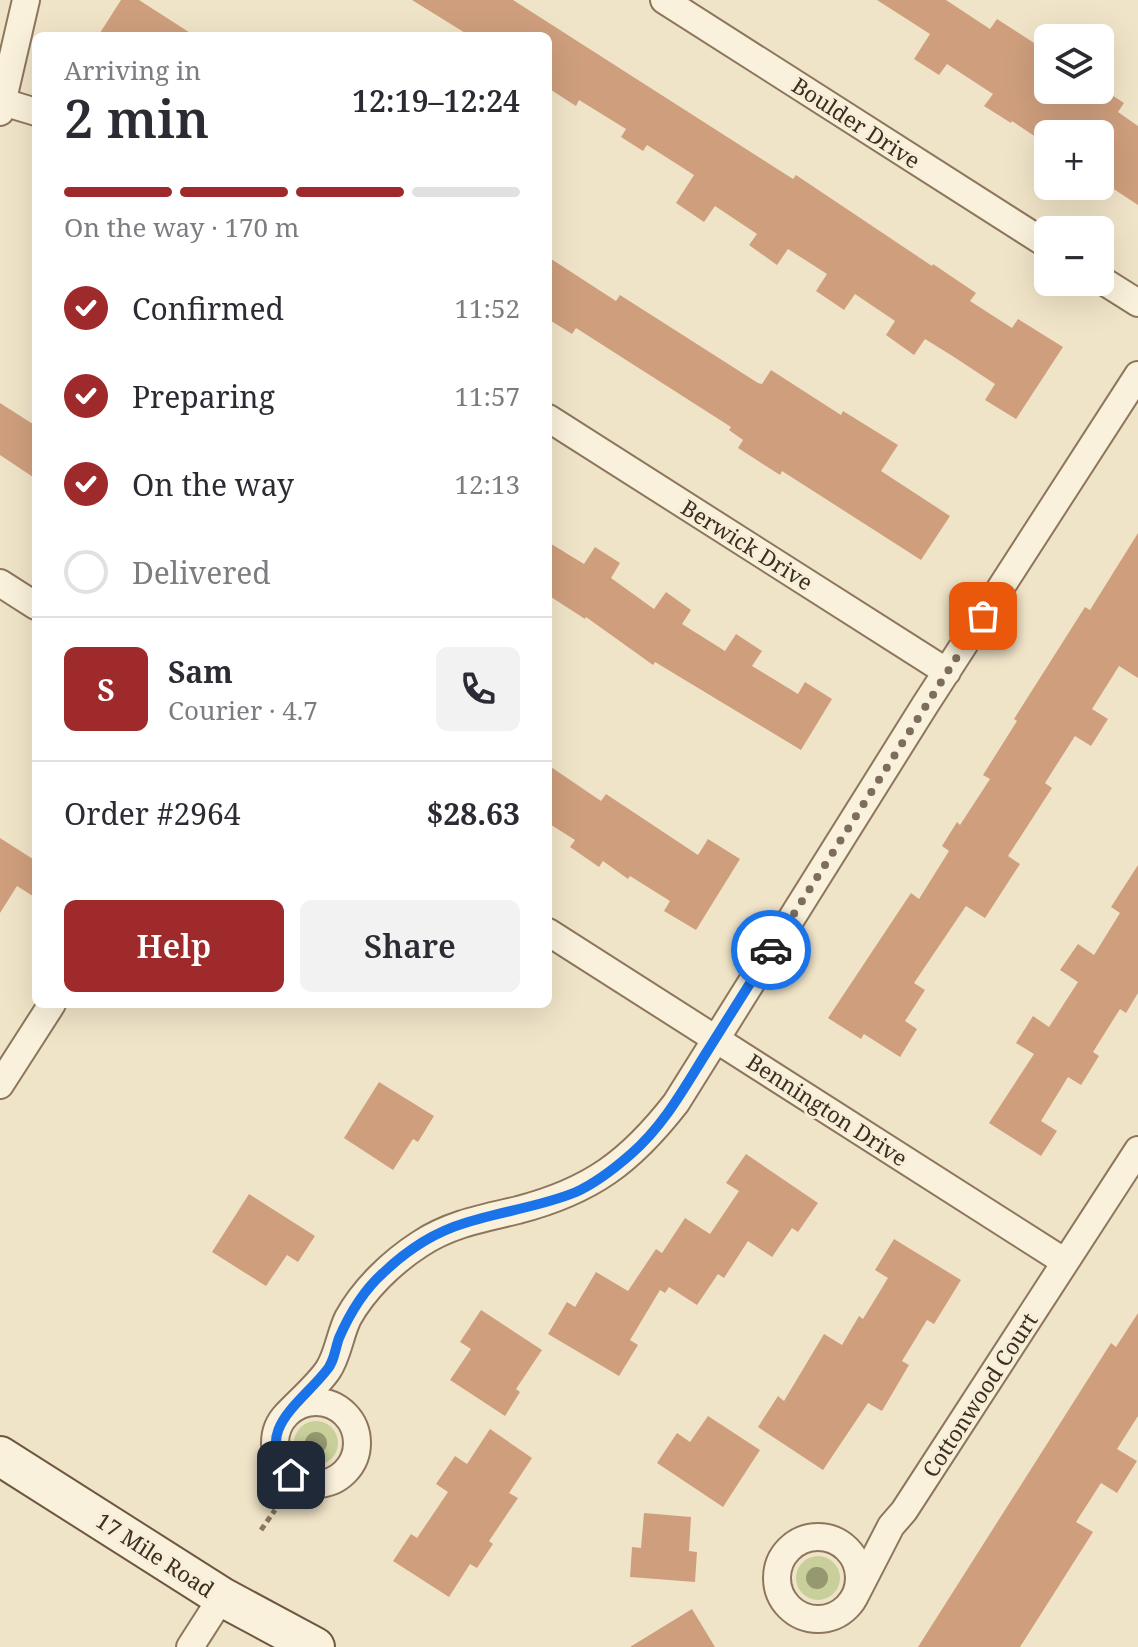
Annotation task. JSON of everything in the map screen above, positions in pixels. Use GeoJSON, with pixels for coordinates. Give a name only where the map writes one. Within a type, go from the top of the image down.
{"type":"FeatureCollection","features":[{"type":"Feature","properties":{"kind":"main road","name":"17 Mile Road"},"geometry":{"type":"LineString","coordinates":[[0,1456],[222,1597],[315,1647]]}},
{"type":"Feature","properties":{"kind":"street"},"geometry":{"type":"LineString","coordinates":[[26,0],[2,107],[32,111]]}},
{"type":"Feature","properties":{"kind":"street","name":"Boulder Drive"},"geometry":{"type":"LineString","coordinates":[[664,0],[1034,236]]}},
{"type":"Feature","properties":{"kind":"street"},"geometry":{"type":"LineString","coordinates":[[1114,288],[1138,303]]}},
{"type":"Feature","properties":{"kind":"street"},"geometry":{"type":"LineString","coordinates":[[329,1368],[334,1391],[354,1426],[356,1453],[342,1475],[317,1484],[304,1482],[291,1475],[276,1453],[275,1439],[279,1426],[329,1368],[349,1316],[382,1274],[420,1244],[440,1233],[465,1222],[522,1209],[576,1191],[607,1173],[654,1132],[676,1103],[1138,375]]}},
{"type":"Feature","properties":{"kind":"street","name":"Berwick Drive"},"geometry":{"type":"LineString","coordinates":[[552,421],[947,672]]}},
{"type":"Feature","properties":{"kind":"street"},"geometry":{"type":"LineString","coordinates":[[0,583],[32,603]]}},
{"type":"Feature","properties":{"kind":"street","name":"Bennington Drive"},"geometry":{"type":"LineString","coordinates":[[552,935],[1065,1262]]}},
{"type":"Feature","properties":{"kind":"street"},"geometry":{"type":"LineString","coordinates":[[0,1085],[49,1008]]}},
{"type":"Feature","properties":{"kind":"street","name":"Cottonwood Court"},"geometry":{"type":"LineString","coordinates":[[891,1526],[850,1538],[805,1539],[783,1555],[776,1581],[787,1606],[811,1619],[838,1614],[848,1606],[891,1526],[904,1511],[1138,1150]]}},
{"type":"Feature","properties":{"kind":"street"},"geometry":{"type":"LineString","coordinates":[[286,1415],[297,1407],[323,1402],[346,1415]]}},
{"type":"Feature","properties":{"kind":"street"},"geometry":{"type":"LineString","coordinates":[[831,1539],[852,1556],[857,1567],[859,1581],[856,1594]]}},
{"type":"Feature","properties":{"kind":"street"},"geometry":{"type":"LineString","coordinates":[[190,1647],[222,1597]]}},
{"type":"Feature","properties":{"kind":"path"},"geometry":{"type":"LineString","coordinates":[[261,1530],[275,1510]]}},
{"type":"Feature","properties":{"kind":"green space"},"geometry":{"type":"Polygon","coordinates":[[[316,1421],[332,1427],[338,1443],[332,1459],[316,1465],[300,1459],[294,1443],[300,1427],[316,1421]]]}},
{"type":"Feature","properties":{"kind":"green space"},"geometry":{"type":"Polygon","coordinates":[[[818,1556],[834,1562],[840,1578],[834,1594],[818,1600],[802,1594],[796,1578],[802,1562],[818,1556]]]}},
{"type":"Feature","properties":{"kind":"building"},"geometry":{"type":"Polygon","coordinates":[[[121,0],[139,0],[189,32],[101,32],[121,0]]]}},
{"type":"Feature","properties":{"kind":"building"},"geometry":{"type":"Polygon","coordinates":[[[412,0],[513,0],[793,179],[796,175],[933,264],[976,293],[970,301],[1012,328],[1018,319],[1063,347],[1016,419],[985,400],[995,384],[954,357],[925,339],[914,355],[886,335],[895,321],[855,294],[844,310],[816,291],[827,274],[788,249],[777,265],[749,245],[757,234],[715,206],[704,222],[676,203],[694,175],[647,145],[643,151],[621,137],[626,129],[579,100],[576,106],[552,91],[552,32],[464,32],[412,0]]]}},
{"type":"Feature","properties":{"kind":"building"},"geometry":{"type":"Polygon","coordinates":[[[877,0],[946,0],[990,29],[997,19],[1034,43],[1034,104],[1114,104],[1114,96],[1124,103],[1118,112],[1138,126],[1138,205],[1114,189],[1114,120],[1034,120],[1034,136],[984,106],[993,94],[947,64],[939,75],[914,59],[930,34],[877,0]]]}},
{"type":"Feature","properties":{"kind":"building"},"geometry":{"type":"Polygon","coordinates":[[[552,260],[616,301],[620,295],[758,383],[762,384],[771,370],[841,415],[843,411],[898,445],[881,471],[950,516],[921,560],[782,471],[780,475],[738,448],[743,440],[729,430],[731,427],[576,328],[572,334],[552,322],[552,260]]]}},
{"type":"Feature","properties":{"kind":"building"},"geometry":{"type":"Polygon","coordinates":[[[0,403],[32,423],[32,476],[0,455],[0,403]]]}},
{"type":"Feature","properties":{"kind":"building"},"geometry":{"type":"Polygon","coordinates":[[[1138,533],[1138,678],[1119,666],[1092,709],[1108,719],[1091,746],[1075,736],[1045,783],[1052,788],[1008,856],[1020,864],[985,918],[966,906],[914,983],[925,990],[905,1021],[917,1029],[900,1057],[864,1034],[861,1039],[828,1018],[911,893],[919,899],[949,851],[942,846],[957,822],[960,825],[990,779],[983,775],[1017,721],[1014,719],[1085,607],[1090,610],[1138,533]]]}},
{"type":"Feature","properties":{"kind":"building"},"geometry":{"type":"Polygon","coordinates":[[[552,544],[584,564],[595,547],[620,563],[611,578],[654,609],[666,592],[691,610],[682,624],[725,651],[736,634],[762,651],[752,666],[798,694],[805,682],[832,699],[801,750],[655,662],[653,665],[552,598],[552,544]]]}},
{"type":"Feature","properties":{"kind":"building"},"geometry":{"type":"Polygon","coordinates":[[[552,768],[601,801],[606,794],[698,855],[708,839],[740,859],[696,930],[664,911],[670,901],[630,876],[628,879],[603,861],[599,867],[570,847],[575,840],[552,826],[552,768]]]}},
{"type":"Feature","properties":{"kind":"building"},"geometry":{"type":"Polygon","coordinates":[[[0,838],[32,858],[32,895],[17,886],[0,913],[0,838]]]}},
{"type":"Feature","properties":{"kind":"building"},"geometry":{"type":"Polygon","coordinates":[[[1138,865],[1138,993],[1126,1013],[1120,1009],[1093,1052],[1099,1056],[1081,1085],[1068,1077],[1041,1121],[1057,1131],[1041,1156],[989,1123],[1034,1054],[1016,1043],[1033,1016],[1049,1027],[1078,982],[1060,970],[1078,944],[1094,955],[1120,913],[1111,907],[1138,865]]]}},
{"type":"Feature","properties":{"kind":"building"},"geometry":{"type":"Polygon","coordinates":[[[379,1082],[434,1116],[418,1142],[413,1139],[393,1170],[344,1138],[379,1082]]]}},
{"type":"Feature","properties":{"kind":"building"},"geometry":{"type":"Polygon","coordinates":[[[746,1154],[818,1203],[798,1232],[792,1228],[772,1257],[748,1241],[724,1278],[718,1274],[697,1305],[669,1287],[665,1293],[660,1290],[630,1340],[638,1345],[619,1376],[548,1334],[567,1302],[575,1307],[596,1272],[628,1291],[656,1249],[662,1253],[685,1218],[710,1234],[739,1191],[726,1183],[746,1154]]]}},
{"type":"Feature","properties":{"kind":"building"},"geometry":{"type":"Polygon","coordinates":[[[249,1194],[315,1236],[298,1262],[287,1255],[266,1286],[212,1252],[249,1194]]]}},
{"type":"Feature","properties":{"kind":"building"},"geometry":{"type":"Polygon","coordinates":[[[894,1239],[961,1280],[934,1324],[927,1320],[902,1361],[909,1365],[882,1411],[868,1403],[823,1470],[758,1427],[778,1396],[784,1401],[824,1334],[842,1345],[859,1316],[863,1319],[888,1278],[875,1270],[894,1239]]]}},
{"type":"Feature","properties":{"kind":"building"},"geometry":{"type":"Polygon","coordinates":[[[481,1310],[542,1350],[516,1389],[520,1392],[505,1416],[450,1380],[471,1349],[460,1342],[481,1310]]]}},
{"type":"Feature","properties":{"kind":"building"},"geometry":{"type":"Polygon","coordinates":[[[1138,1313],[1138,1416],[1117,1449],[1137,1461],[1117,1493],[1101,1483],[1076,1522],[1093,1532],[1020,1647],[918,1647],[1111,1343],[1116,1347],[1138,1313]]]}},
{"type":"Feature","properties":{"kind":"building"},"geometry":{"type":"Polygon","coordinates":[[[708,1416],[760,1450],[723,1507],[657,1463],[677,1433],[690,1442],[708,1416]]]}},
{"type":"Feature","properties":{"kind":"building"},"geometry":{"type":"Polygon","coordinates":[[[490,1429],[532,1458],[509,1493],[518,1498],[489,1541],[493,1544],[477,1568],[470,1564],[449,1597],[393,1561],[411,1534],[417,1538],[448,1492],[436,1484],[455,1456],[467,1464],[490,1429]]]}},
{"type":"Feature","properties":{"kind":"building"},"geometry":{"type":"Polygon","coordinates":[[[644,1513],[691,1517],[689,1551],[697,1552],[695,1582],[630,1577],[632,1547],[641,1548],[644,1513]]]}},
{"type":"Feature","properties":{"kind":"building"},"geometry":{"type":"Polygon","coordinates":[[[692,1609],[715,1647],[630,1647],[692,1609]]]}},
{"type":"Feature","properties":{"kind":"way so far"},"geometry":{"type":"LineString","coordinates":[[771,950],[983,616]]}},
{"type":"Feature","properties":{"kind":"route"},"geometry":{"type":"LineString","coordinates":[[291,1475],[276,1453],[275,1439],[279,1426],[329,1368],[349,1316],[382,1274],[420,1244],[440,1233],[465,1222],[522,1209],[576,1191],[632,1154],[676,1103],[771,950]]}}]}
